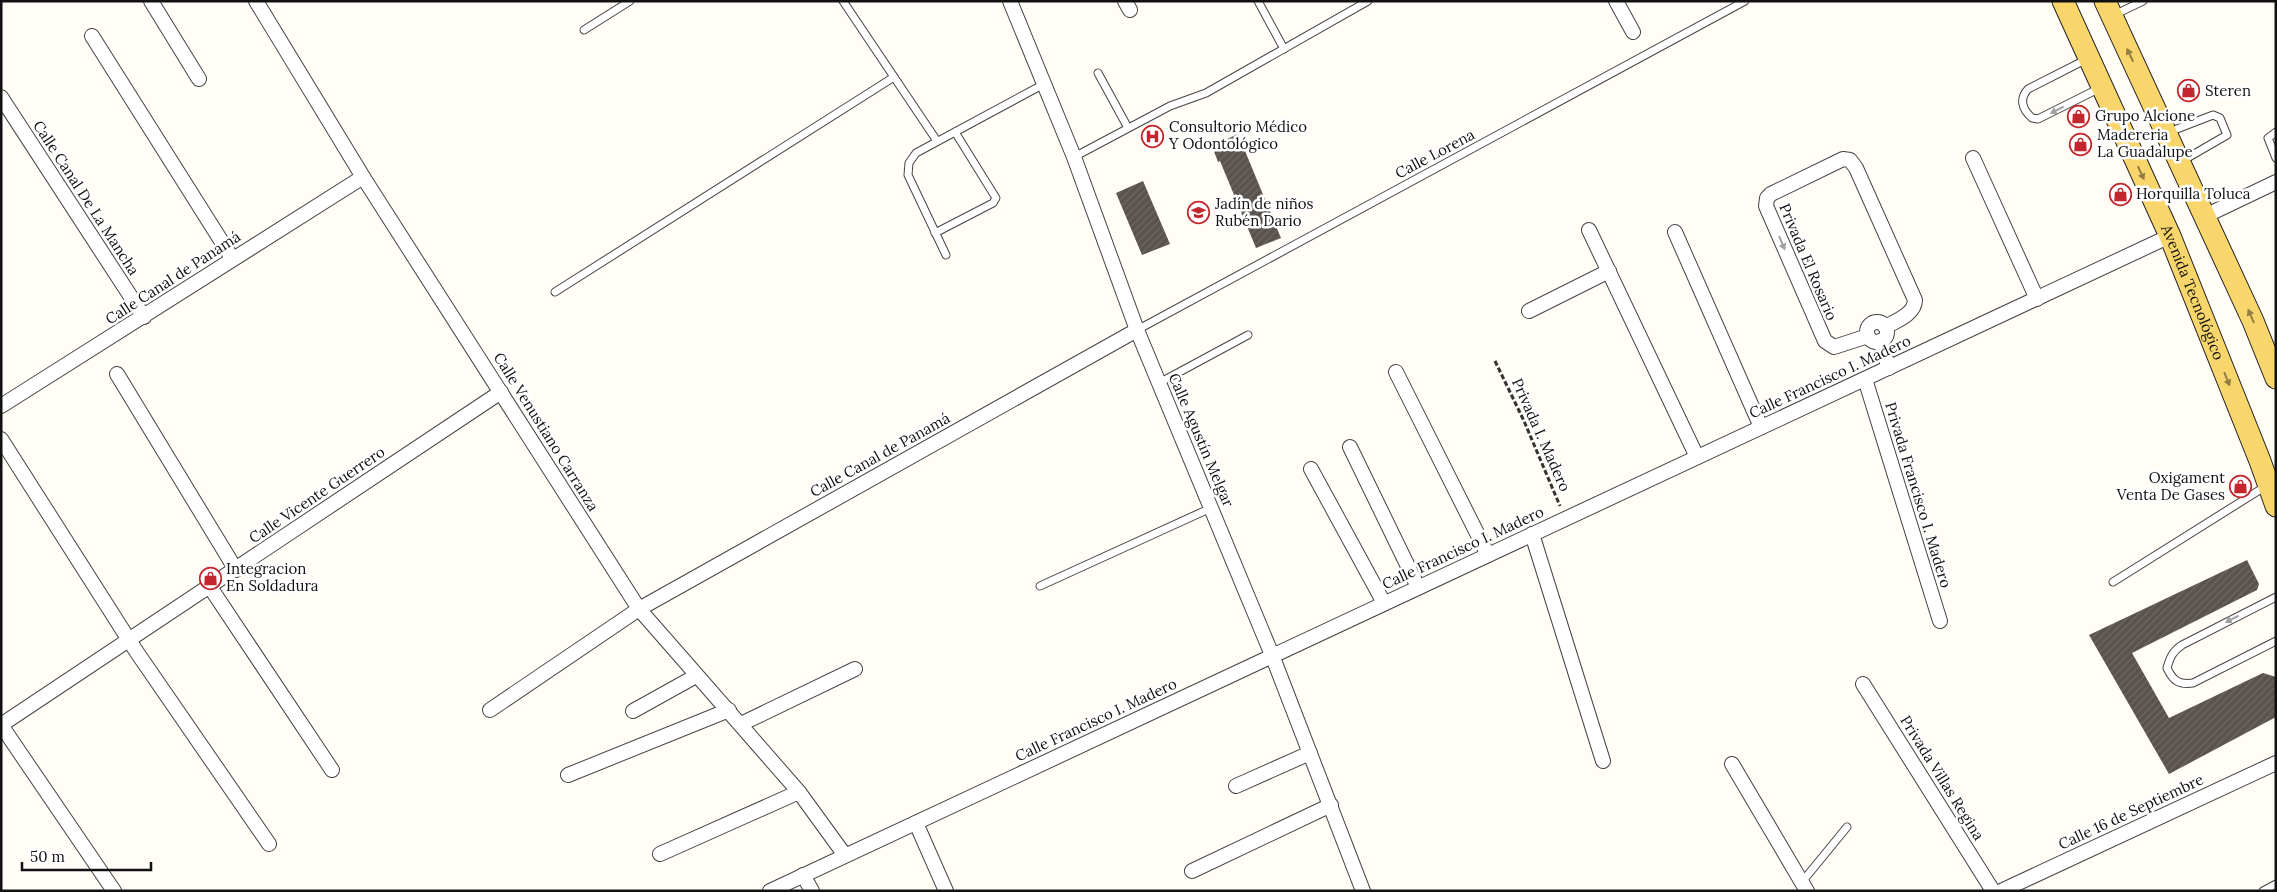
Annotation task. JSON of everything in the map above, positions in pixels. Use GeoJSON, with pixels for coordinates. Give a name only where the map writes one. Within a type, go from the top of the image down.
{"type":"FeatureCollection","features":[{"type":"Feature","properties":{"kind":"main road","name":"Avenida Tecnológico"},"geometry":{"type":"LineString","coordinates":[[2063,1],[2170,236],[2260,461],[2276,506]]}},
{"type":"Feature","properties":{"kind":"main road"},"geometry":{"type":"LineString","coordinates":[[2108,9],[2253,320],[2276,378]]}},
{"type":"Feature","properties":{"kind":"street"},"geometry":{"type":"LineString","coordinates":[[151,1],[199,79]]}},
{"type":"Feature","properties":{"kind":"street","name":"Calle Venustiano Carranza"},"geometry":{"type":"LineString","coordinates":[[256,1],[363,177],[639,609],[696,676],[729,710],[798,792],[844,854]]}},
{"type":"Feature","properties":{"kind":"street","name":"Calle Agustín Melgar"},"geometry":{"type":"LineString","coordinates":[[1010,1],[1074,157],[1137,330],[1272,655],[1363,891]]}},
{"type":"Feature","properties":{"kind":"street"},"geometry":{"type":"LineString","coordinates":[[1617,2],[1633,32]]}},
{"type":"Feature","properties":{"kind":"street"},"geometry":{"type":"LineString","coordinates":[[92,36],[232,258]]}},
{"type":"Feature","properties":{"kind":"street","name":"Calle Canal De La Mancha"},"geometry":{"type":"LineString","coordinates":[[1,97],[144,316]]}},
{"type":"Feature","properties":{"kind":"street"},"geometry":{"type":"LineString","coordinates":[[1973,158],[2037,299]]}},
{"type":"Feature","properties":{"kind":"street","name":"Privada El Rosario"},"geometry":{"type":"LineString","coordinates":[[1843,159],[1850,160],[1854,164],[1915,300],[1910,312],[1886,327],[1882,323],[1872,324],[1867,332],[1874,338],[1834,347],[1828,345],[1822,336],[1766,206],[1766,198],[1773,193],[1843,159]]}},
{"type":"Feature","properties":{"kind":"street","name":"Calle Canal de Panamá"},"geometry":{"type":"LineString","coordinates":[[1,406],[232,258],[363,177]]}},
{"type":"Feature","properties":{"kind":"street"},"geometry":{"type":"LineString","coordinates":[[2205,216],[2276,182]]}},
{"type":"Feature","properties":{"kind":"street"},"geometry":{"type":"LineString","coordinates":[[1589,230],[1697,457]]}},
{"type":"Feature","properties":{"kind":"street"},"geometry":{"type":"LineString","coordinates":[[1675,232],[1761,427]]}},
{"type":"Feature","properties":{"kind":"street","name":"Calle Francisco I. Madero"},"geometry":{"type":"LineString","coordinates":[[770,891],[844,854],[916,823],[2170,236]]}},
{"type":"Feature","properties":{"kind":"street"},"geometry":{"type":"LineString","coordinates":[[1529,311],[1609,271]]}},
{"type":"Feature","properties":{"kind":"street","name":"Calle Canal de Panamá"},"geometry":{"type":"LineString","coordinates":[[490,710],[639,609],[1137,330]]}},
{"type":"Feature","properties":{"kind":"street"},"geometry":{"type":"LineString","coordinates":[[1874,338],[1889,368]]}},
{"type":"Feature","properties":{"kind":"street"},"geometry":{"type":"LineString","coordinates":[[1396,372],[1488,555]]}},
{"type":"Feature","properties":{"kind":"street"},"geometry":{"type":"LineString","coordinates":[[117,374],[236,570]]}},
{"type":"Feature","properties":{"kind":"street","name":"Privada Francisco I. Madero"},"geometry":{"type":"LineString","coordinates":[[1865,379],[1940,621]]}},
{"type":"Feature","properties":{"kind":"street","name":"Calle Vicente Guerrero"},"geometry":{"type":"LineString","coordinates":[[1,725],[130,641],[501,392]]}},
{"type":"Feature","properties":{"kind":"street"},"geometry":{"type":"LineString","coordinates":[[1,439],[130,641],[269,844]]}},
{"type":"Feature","properties":{"kind":"street"},"geometry":{"type":"LineString","coordinates":[[1350,447],[1418,587]]}},
{"type":"Feature","properties":{"kind":"street"},"geometry":{"type":"LineString","coordinates":[[1311,469],[1384,603]]}},
{"type":"Feature","properties":{"kind":"street"},"geometry":{"type":"LineString","coordinates":[[1532,534],[1604,761]]}},
{"type":"Feature","properties":{"kind":"street"},"geometry":{"type":"LineString","coordinates":[[210,587],[332,770]]}},
{"type":"Feature","properties":{"kind":"street"},"geometry":{"type":"LineString","coordinates":[[741,724],[856,669]]}},
{"type":"Feature","properties":{"kind":"street"},"geometry":{"type":"LineString","coordinates":[[633,711],[696,676]]}},
{"type":"Feature","properties":{"kind":"street","name":"Privada Villas Regina"},"geometry":{"type":"LineString","coordinates":[[1863,684],[1994,891]]}},
{"type":"Feature","properties":{"kind":"street"},"geometry":{"type":"LineString","coordinates":[[568,775],[729,710]]}},
{"type":"Feature","properties":{"kind":"street"},"geometry":{"type":"LineString","coordinates":[[1,725],[114,891]]}},
{"type":"Feature","properties":{"kind":"street"},"geometry":{"type":"LineString","coordinates":[[1236,786],[1310,753]]}},
{"type":"Feature","properties":{"kind":"street","name":"Calle 16 de Septiembre"},"geometry":{"type":"LineString","coordinates":[[2001,891],[2276,763]]}},
{"type":"Feature","properties":{"kind":"street"},"geometry":{"type":"LineString","coordinates":[[1732,764],[1804,886]]}},
{"type":"Feature","properties":{"kind":"street"},"geometry":{"type":"LineString","coordinates":[[660,854],[798,792]]}},
{"type":"Feature","properties":{"kind":"street"},"geometry":{"type":"LineString","coordinates":[[1192,871],[1331,805]]}},
{"type":"Feature","properties":{"kind":"street"},"geometry":{"type":"LineString","coordinates":[[916,823],[946,891]]}},
{"type":"Feature","properties":{"kind":"street"},"geometry":{"type":"LineString","coordinates":[[803,875],[812,891]]}},
{"type":"Feature","properties":{"kind":"lane"},"geometry":{"type":"LineString","coordinates":[[584,30],[630,1]]}},
{"type":"Feature","properties":{"kind":"lane"},"geometry":{"type":"LineString","coordinates":[[843,1],[937,141]]}},
{"type":"Feature","properties":{"kind":"lane"},"geometry":{"type":"LineString","coordinates":[[1258,1],[1284,49]]}},
{"type":"Feature","properties":{"kind":"lane"},"geometry":{"type":"LineString","coordinates":[[1074,157],[1127,126],[1170,106],[1206,93],[1368,1]]}},
{"type":"Feature","properties":{"kind":"lane","name":"Calle Lorena"},"geometry":{"type":"LineString","coordinates":[[1137,330],[1746,1]]}},
{"type":"Feature","properties":{"kind":"lane"},"geometry":{"type":"LineString","coordinates":[[2108,9],[2142,1]]}},
{"type":"Feature","properties":{"kind":"lane"},"geometry":{"type":"LineString","coordinates":[[2088,58],[2028,89],[2021,102],[2023,108],[2032,118],[2038,119],[2101,88]]}},
{"type":"Feature","properties":{"kind":"lane"},"geometry":{"type":"LineString","coordinates":[[1098,73],[1127,126]]}},
{"type":"Feature","properties":{"kind":"lane"},"geometry":{"type":"LineString","coordinates":[[555,292],[894,77]]}},
{"type":"Feature","properties":{"kind":"lane"},"geometry":{"type":"LineString","coordinates":[[946,255],[908,174],[909,163],[916,153],[1044,84]]}},
{"type":"Feature","properties":{"kind":"lane"},"geometry":{"type":"LineString","coordinates":[[2166,133],[2213,115],[2220,118],[2227,135],[2180,162]]}},
{"type":"Feature","properties":{"kind":"lane"},"geometry":{"type":"LineString","coordinates":[[935,233],[993,203],[996,198],[955,132]]}},
{"type":"Feature","properties":{"kind":"lane"},"geometry":{"type":"LineString","coordinates":[[2276,132],[2268,138],[2276,158]]}},
{"type":"Feature","properties":{"kind":"lane"},"geometry":{"type":"LineString","coordinates":[[1159,383],[1248,335]]}},
{"type":"Feature","properties":{"kind":"lane"},"geometry":{"type":"LineString","coordinates":[[2113,582],[2268,485]]}},
{"type":"Feature","properties":{"kind":"lane"},"geometry":{"type":"LineString","coordinates":[[1040,586],[1211,508]]}},
{"type":"Feature","properties":{"kind":"lane"},"geometry":{"type":"LineString","coordinates":[[2276,597],[2182,645],[2172,654],[2167,668],[2176,681],[2184,684],[2193,683],[2276,641]]}},
{"type":"Feature","properties":{"kind":"lane"},"geometry":{"type":"LineString","coordinates":[[1804,886],[1847,827]]}},
{"type":"Feature","properties":{"kind":"lane"},"geometry":{"type":"LineString","coordinates":[[2263,891],[2276,884]]}},
{"type":"Feature","properties":{"kind":"path","name":"Privada I. Madero"},"geometry":{"type":"LineString","coordinates":[[1495,361],[1524,421],[1566,518]]}},
{"type":"Feature","properties":{"kind":"building"},"geometry":{"type":"Polygon","coordinates":[[[1238,134],[1281,238],[1256,248],[1212,146],[1238,134]]]}},
{"type":"Feature","properties":{"kind":"building"},"geometry":{"type":"Polygon","coordinates":[[[1143,181],[1170,244],[1142,255],[1116,193],[1143,181]]]}},
{"type":"Feature","properties":{"kind":"building"},"geometry":{"type":"Polygon","coordinates":[[[2247,560],[2259,584],[2257,590],[2132,653],[2169,718],[2263,673],[2276,677],[2276,717],[2169,774],[2089,635],[2247,560]]]}},
{"type":"Feature","properties":{"kind":"place","name":"Steren"},"geometry":{"type":"Point","coordinates":[2189,91]}},
{"type":"Feature","properties":{"kind":"place","name":"Grupo Alcione"},"geometry":{"type":"Point","coordinates":[2079,116]}},
{"type":"Feature","properties":{"kind":"place","name":"Consultorio Médico Y Odontológico"},"geometry":{"type":"Point","coordinates":[1153,136]}},
{"type":"Feature","properties":{"kind":"place","name":"Madereria La Guadalupe"},"geometry":{"type":"Point","coordinates":[2081,144]}},
{"type":"Feature","properties":{"kind":"place","name":"Horquilla Toluca"},"geometry":{"type":"Point","coordinates":[2120,194]}},
{"type":"Feature","properties":{"kind":"place","name":"Jadín de niños Rubén Dario"},"geometry":{"type":"Point","coordinates":[1199,213]}},
{"type":"Feature","properties":{"kind":"place","name":"Oxigament Venta De Gases"},"geometry":{"type":"Point","coordinates":[2241,487]}},
{"type":"Feature","properties":{"kind":"place","name":"Integracion En Soldadura"},"geometry":{"type":"Point","coordinates":[210,578]}}]}
